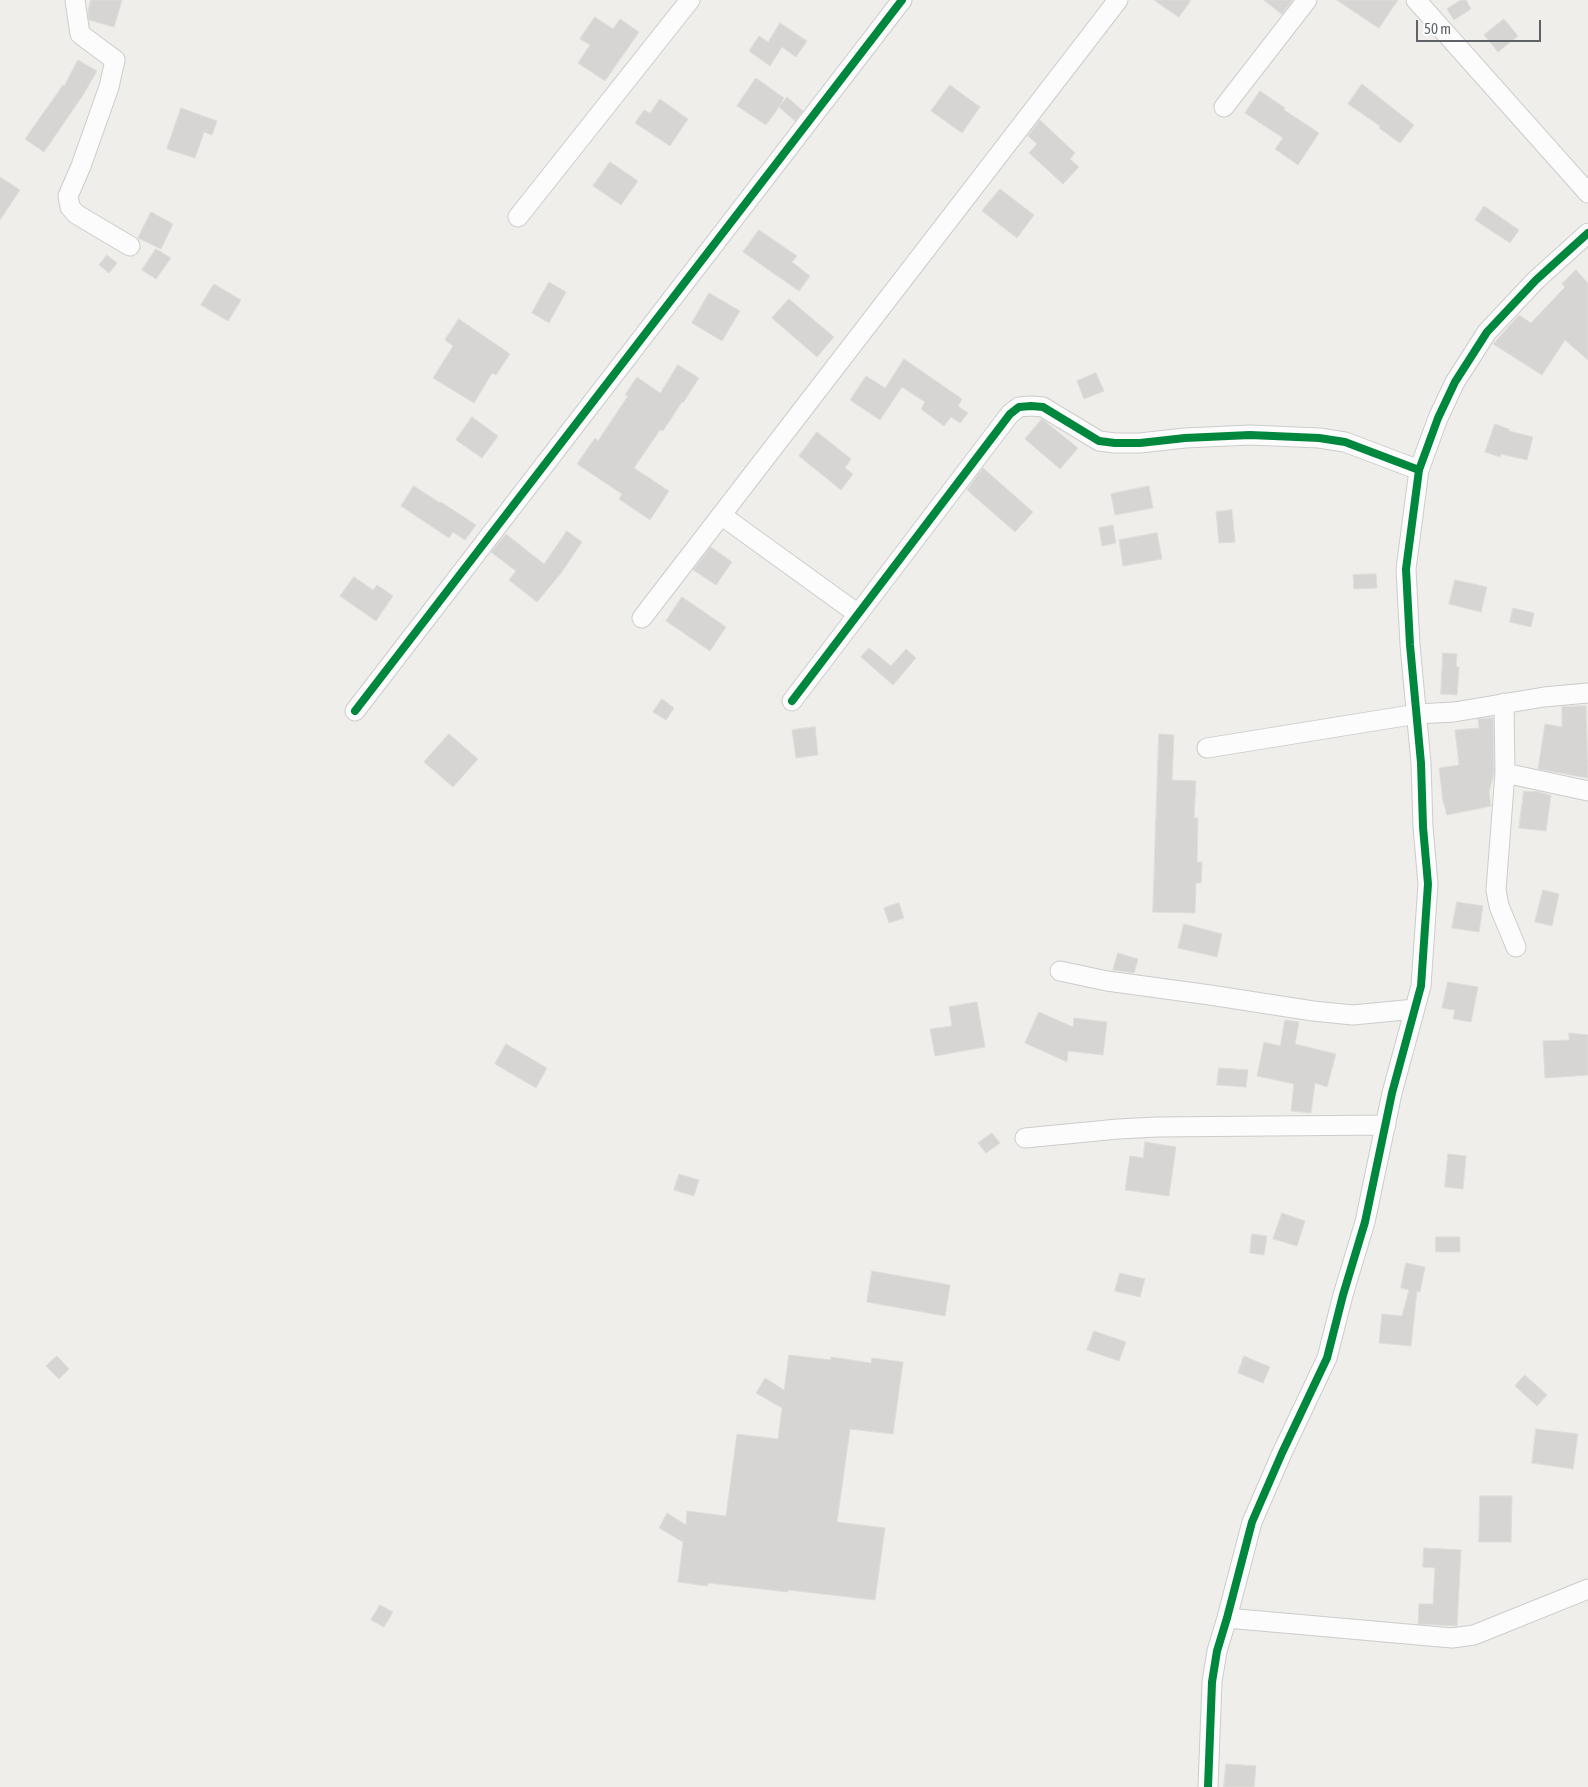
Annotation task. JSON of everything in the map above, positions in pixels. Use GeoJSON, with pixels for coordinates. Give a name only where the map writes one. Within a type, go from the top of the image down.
{"type":"FeatureCollection","features":[{"type":"Feature","properties":{"kind":"street"},"geometry":{"type":"LineString","coordinates":[[75,0],[80,34],[115,60],[109,87],[81,166],[68,196],[70,207],[76,214],[130,246]]}},
{"type":"Feature","properties":{"kind":"street"},"geometry":{"type":"LineString","coordinates":[[518,217],[690,0]]}},
{"type":"Feature","properties":{"kind":"street"},"geometry":{"type":"LineString","coordinates":[[355,711],[902,0]]}},
{"type":"Feature","properties":{"kind":"street"},"geometry":{"type":"LineString","coordinates":[[642,618],[1118,0]]}},
{"type":"Feature","properties":{"kind":"street"},"geometry":{"type":"LineString","coordinates":[[1224,107],[1306,0]]}},
{"type":"Feature","properties":{"kind":"street"},"geometry":{"type":"LineString","coordinates":[[1416,0],[1588,193]]}},
{"type":"Feature","properties":{"kind":"street"},"geometry":{"type":"LineString","coordinates":[[1208,1787],[1212,1682],[1217,1651],[1252,1522],[1327,1358],[1343,1295],[1365,1222],[1392,1093],[1421,986],[1428,884],[1423,827],[1418,714],[1410,645],[1406,570],[1419,470],[1438,418],[1455,382],[1487,332],[1536,280],[1588,233]]}},
{"type":"Feature","properties":{"kind":"street"},"geometry":{"type":"LineString","coordinates":[[792,701],[1010,414],[1019,407],[1043,407],[1099,441],[1140,443],[1185,438],[1250,435],[1319,438],[1345,442],[1419,470]]}},
{"type":"Feature","properties":{"kind":"street"},"geometry":{"type":"LineString","coordinates":[[722,515],[858,614]]}},
{"type":"Feature","properties":{"kind":"street"},"geometry":{"type":"LineString","coordinates":[[1207,748],[1418,714],[1454,712],[1544,697],[1588,693]]}},
{"type":"Feature","properties":{"kind":"street"},"geometry":{"type":"LineString","coordinates":[[1504,703],[1505,773],[1496,890],[1498,906],[1516,947]]}},
{"type":"Feature","properties":{"kind":"street"},"geometry":{"type":"LineString","coordinates":[[1505,773],[1588,791]]}},
{"type":"Feature","properties":{"kind":"street"},"geometry":{"type":"LineString","coordinates":[[1060,971],[1108,981],[1313,1011],[1353,1015],[1415,1009]]}},
{"type":"Feature","properties":{"kind":"street"},"geometry":{"type":"LineString","coordinates":[[1025,1138],[1157,1127],[1386,1125]]}},
{"type":"Feature","properties":{"kind":"street"},"geometry":{"type":"LineString","coordinates":[[1227,1618],[1452,1638],[1474,1635],[1588,1589]]}},
{"type":"Feature","properties":{"kind":"building"},"geometry":{"type":"Polygon","coordinates":[[[91,0],[122,0],[114,27],[89,20],[88,11],[91,0]]]}},
{"type":"Feature","properties":{"kind":"building"},"geometry":{"type":"Polygon","coordinates":[[[1154,0],[1191,0],[1179,17],[1154,0]]]}},
{"type":"Feature","properties":{"kind":"building"},"geometry":{"type":"Polygon","coordinates":[[[1264,0],[1293,0],[1282,14],[1264,0]]]}},
{"type":"Feature","properties":{"kind":"building"},"geometry":{"type":"Polygon","coordinates":[[[1337,0],[1398,0],[1379,28],[1337,0]]]}},
{"type":"Feature","properties":{"kind":"building"},"geometry":{"type":"Polygon","coordinates":[[[1461,0],[1466,0],[1471,9],[1454,20],[1447,9],[1461,0]]]}},
{"type":"Feature","properties":{"kind":"building"},"geometry":{"type":"Polygon","coordinates":[[[595,17],[613,29],[620,19],[639,32],[605,81],[578,63],[590,45],[580,39],[595,17]]]}},
{"type":"Feature","properties":{"kind":"building"},"geometry":{"type":"Polygon","coordinates":[[[1504,19],[1518,36],[1498,52],[1484,35],[1504,19]]]}},
{"type":"Feature","properties":{"kind":"building"},"geometry":{"type":"Polygon","coordinates":[[[780,23],[807,41],[796,57],[782,47],[770,66],[749,51],[759,36],[768,42],[780,23]]]}},
{"type":"Feature","properties":{"kind":"building"},"geometry":{"type":"Polygon","coordinates":[[[78,60],[97,71],[44,152],[25,139],[64,86],[78,60]]]}},
{"type":"Feature","properties":{"kind":"building"},"geometry":{"type":"Polygon","coordinates":[[[756,78],[784,98],[766,125],[737,106],[756,78]]]}},
{"type":"Feature","properties":{"kind":"building"},"geometry":{"type":"Polygon","coordinates":[[[1362,84],[1414,125],[1400,143],[1379,128],[1380,126],[1348,104],[1362,84]]]}},
{"type":"Feature","properties":{"kind":"building"},"geometry":{"type":"Polygon","coordinates":[[[950,85],[980,107],[962,133],[931,111],[950,85]]]}},
{"type":"Feature","properties":{"kind":"building"},"geometry":{"type":"Polygon","coordinates":[[[1260,91],[1285,108],[1284,110],[1319,133],[1298,165],[1275,149],[1283,138],[1245,113],[1260,91]]]}},
{"type":"Feature","properties":{"kind":"building"},"geometry":{"type":"Polygon","coordinates":[[[787,97],[803,111],[795,121],[779,107],[787,97]]]}},
{"type":"Feature","properties":{"kind":"building"},"geometry":{"type":"Polygon","coordinates":[[[660,99],[688,119],[670,146],[635,123],[644,110],[650,113],[660,99]]]}},
{"type":"Feature","properties":{"kind":"building"},"geometry":{"type":"Polygon","coordinates":[[[181,108],[217,121],[212,135],[204,132],[195,158],[167,149],[181,108]]]}},
{"type":"Feature","properties":{"kind":"building"},"geometry":{"type":"Polygon","coordinates":[[[1040,120],[1075,153],[1070,159],[1079,167],[1063,184],[1029,153],[1037,144],[1028,136],[1040,120]]]}},
{"type":"Feature","properties":{"kind":"building"},"geometry":{"type":"Polygon","coordinates":[[[610,162],[638,181],[621,205],[593,186],[610,162]]]}},
{"type":"Feature","properties":{"kind":"building"},"geometry":{"type":"Polygon","coordinates":[[[0,177],[20,190],[0,220],[0,177]]]}},
{"type":"Feature","properties":{"kind":"building"},"geometry":{"type":"Polygon","coordinates":[[[1000,189],[1034,215],[1017,238],[982,211],[1000,189]]]}},
{"type":"Feature","properties":{"kind":"building"},"geometry":{"type":"Polygon","coordinates":[[[1484,206],[1519,230],[1510,243],[1475,220],[1484,206]]]}},
{"type":"Feature","properties":{"kind":"building"},"geometry":{"type":"Polygon","coordinates":[[[151,212],[173,224],[161,249],[138,238],[151,212]]]}},
{"type":"Feature","properties":{"kind":"building"},"geometry":{"type":"Polygon","coordinates":[[[759,230],[797,256],[792,262],[810,276],[799,291],[743,252],[759,230]]]}},
{"type":"Feature","properties":{"kind":"building"},"geometry":{"type":"Polygon","coordinates":[[[156,249],[171,258],[156,279],[142,270],[156,249]]]}},
{"type":"Feature","properties":{"kind":"building"},"geometry":{"type":"Polygon","coordinates":[[[107,255],[117,263],[109,273],[99,265],[107,255]]]}},
{"type":"Feature","properties":{"kind":"building"},"geometry":{"type":"Polygon","coordinates":[[[1576,270],[1588,283],[1588,360],[1565,340],[1542,375],[1493,344],[1519,315],[1531,323],[1565,287],[1562,284],[1576,270]]]}},
{"type":"Feature","properties":{"kind":"building"},"geometry":{"type":"Polygon","coordinates":[[[549,282],[566,292],[549,323],[532,313],[549,282]]]}},
{"type":"Feature","properties":{"kind":"building"},"geometry":{"type":"Polygon","coordinates":[[[214,284],[241,300],[228,321],[201,305],[214,284]]]}},
{"type":"Feature","properties":{"kind":"building"},"geometry":{"type":"Polygon","coordinates":[[[709,293],[740,311],[722,341],[692,323],[709,293]]]}},
{"type":"Feature","properties":{"kind":"building"},"geometry":{"type":"Polygon","coordinates":[[[789,299],[834,337],[817,357],[772,318],[789,299]]]}},
{"type":"Feature","properties":{"kind":"building"},"geometry":{"type":"Polygon","coordinates":[[[459,319],[510,354],[496,375],[492,373],[474,403],[433,378],[453,346],[445,340],[459,319]]]}},
{"type":"Feature","properties":{"kind":"building"},"geometry":{"type":"Polygon","coordinates":[[[904,359],[962,399],[958,406],[968,413],[960,423],[951,417],[944,426],[921,409],[925,402],[902,387],[880,420],[850,400],[866,376],[885,388],[904,359]]]}},
{"type":"Feature","properties":{"kind":"building"},"geometry":{"type":"Polygon","coordinates":[[[678,365],[699,378],[663,431],[660,430],[634,468],[669,491],[650,520],[619,499],[622,494],[577,464],[595,438],[598,441],[628,396],[625,395],[637,377],[660,393],[678,365]]]}},
{"type":"Feature","properties":{"kind":"building"},"geometry":{"type":"Polygon","coordinates":[[[1096,373],[1104,391],[1084,399],[1077,381],[1096,373]]]}},
{"type":"Feature","properties":{"kind":"building"},"geometry":{"type":"Polygon","coordinates":[[[472,417],[498,436],[482,458],[456,440],[472,417]]]}},
{"type":"Feature","properties":{"kind":"building"},"geometry":{"type":"Polygon","coordinates":[[[1042,419],[1078,448],[1060,469],[1025,439],[1042,419]]]}},
{"type":"Feature","properties":{"kind":"building"},"geometry":{"type":"Polygon","coordinates":[[[1495,424],[1509,429],[1509,431],[1533,437],[1527,460],[1501,454],[1500,457],[1485,452],[1495,424]]]}},
{"type":"Feature","properties":{"kind":"building"},"geometry":{"type":"Polygon","coordinates":[[[817,432],[851,459],[845,468],[853,474],[841,490],[799,456],[817,432]]]}},
{"type":"Feature","properties":{"kind":"building"},"geometry":{"type":"Polygon","coordinates":[[[983,468],[1033,512],[1015,532],[967,490],[983,468]]]}},
{"type":"Feature","properties":{"kind":"building"},"geometry":{"type":"Polygon","coordinates":[[[414,486],[476,525],[465,540],[453,532],[449,538],[401,506],[414,486]]]}},
{"type":"Feature","properties":{"kind":"building"},"geometry":{"type":"Polygon","coordinates":[[[1149,486],[1153,508],[1115,515],[1111,494],[1149,486]]]}},
{"type":"Feature","properties":{"kind":"building"},"geometry":{"type":"Polygon","coordinates":[[[1232,510],[1235,542],[1219,543],[1216,512],[1232,510]]]}},
{"type":"Feature","properties":{"kind":"building"},"geometry":{"type":"Polygon","coordinates":[[[1113,525],[1116,543],[1102,546],[1099,528],[1113,525]]]}},
{"type":"Feature","properties":{"kind":"building"},"geometry":{"type":"Polygon","coordinates":[[[567,531],[582,542],[561,573],[537,602],[509,580],[516,571],[491,552],[506,534],[544,564],[567,531]]]}},
{"type":"Feature","properties":{"kind":"building"},"geometry":{"type":"Polygon","coordinates":[[[1157,533],[1162,559],[1123,566],[1119,540],[1157,533]]]}},
{"type":"Feature","properties":{"kind":"building"},"geometry":{"type":"Polygon","coordinates":[[[711,547],[732,562],[716,585],[693,570],[711,547]]]}},
{"type":"Feature","properties":{"kind":"building"},"geometry":{"type":"Polygon","coordinates":[[[1376,574],[1377,588],[1354,589],[1353,575],[1376,574]]]}},
{"type":"Feature","properties":{"kind":"building"},"geometry":{"type":"Polygon","coordinates":[[[354,577],[373,590],[377,585],[393,596],[376,621],[340,596],[354,577]]]}},
{"type":"Feature","properties":{"kind":"building"},"geometry":{"type":"Polygon","coordinates":[[[1455,580],[1487,587],[1481,612],[1449,604],[1455,580]]]}},
{"type":"Feature","properties":{"kind":"building"},"geometry":{"type":"Polygon","coordinates":[[[682,597],[726,627],[710,651],[666,621],[682,597]]]}},
{"type":"Feature","properties":{"kind":"building"},"geometry":{"type":"Polygon","coordinates":[[[1513,608],[1534,613],[1531,627],[1510,622],[1513,608]]]}},
{"type":"Feature","properties":{"kind":"building"},"geometry":{"type":"Polygon","coordinates":[[[869,648],[891,666],[906,649],[916,658],[893,685],[861,657],[869,648]]]}},
{"type":"Feature","properties":{"kind":"building"},"geometry":{"type":"Polygon","coordinates":[[[1443,653],[1457,654],[1456,667],[1459,667],[1457,695],[1441,694],[1443,653]]]}},
{"type":"Feature","properties":{"kind":"building"},"geometry":{"type":"Polygon","coordinates":[[[662,699],[674,708],[666,720],[653,712],[662,699]]]}},
{"type":"Feature","properties":{"kind":"building"},"geometry":{"type":"Polygon","coordinates":[[[1586,706],[1588,778],[1538,769],[1545,724],[1562,727],[1562,707],[1586,706]]]}},
{"type":"Feature","properties":{"kind":"building"},"geometry":{"type":"Polygon","coordinates":[[[1493,718],[1494,773],[1489,792],[1491,806],[1447,815],[1443,801],[1439,768],[1459,765],[1455,730],[1479,728],[1478,719],[1493,718]]]}},
{"type":"Feature","properties":{"kind":"building"},"geometry":{"type":"Polygon","coordinates":[[[815,727],[818,755],[796,758],[792,730],[815,727]]]}},
{"type":"Feature","properties":{"kind":"building"},"geometry":{"type":"Polygon","coordinates":[[[449,734],[478,759],[453,787],[424,762],[449,734]]]}},
{"type":"Feature","properties":{"kind":"building"},"geometry":{"type":"Polygon","coordinates":[[[1159,734],[1174,735],[1172,780],[1196,781],[1194,818],[1198,818],[1197,862],[1202,862],[1201,883],[1196,883],[1195,913],[1153,912],[1159,734]]]}},
{"type":"Feature","properties":{"kind":"building"},"geometry":{"type":"Polygon","coordinates":[[[1524,791],[1535,791],[1551,795],[1546,831],[1519,828],[1524,791]]]}},
{"type":"Feature","properties":{"kind":"building"},"geometry":{"type":"Polygon","coordinates":[[[1543,890],[1559,894],[1552,926],[1535,922],[1543,890]]]}},
{"type":"Feature","properties":{"kind":"building"},"geometry":{"type":"Polygon","coordinates":[[[1457,902],[1483,906],[1479,932],[1452,928],[1457,902]]]}},
{"type":"Feature","properties":{"kind":"building"},"geometry":{"type":"Polygon","coordinates":[[[899,903],[904,918],[889,923],[884,908],[899,903]]]}},
{"type":"Feature","properties":{"kind":"building"},"geometry":{"type":"Polygon","coordinates":[[[1184,924],[1222,934],[1217,957],[1178,948],[1184,924]]]}},
{"type":"Feature","properties":{"kind":"building"},"geometry":{"type":"Polygon","coordinates":[[[1118,953],[1138,959],[1134,973],[1113,970],[1118,953]]]}},
{"type":"Feature","properties":{"kind":"building"},"geometry":{"type":"Polygon","coordinates":[[[1448,982],[1478,987],[1471,1022],[1453,1019],[1455,1010],[1442,1008],[1448,982]]]}},
{"type":"Feature","properties":{"kind":"building"},"geometry":{"type":"Polygon","coordinates":[[[977,1002],[985,1047],[935,1056],[930,1029],[952,1026],[949,1007],[977,1002]]]}},
{"type":"Feature","properties":{"kind":"building"},"geometry":{"type":"Polygon","coordinates":[[[1039,1012],[1073,1027],[1074,1018],[1107,1022],[1103,1055],[1068,1051],[1067,1062],[1025,1043],[1039,1012]]]}},
{"type":"Feature","properties":{"kind":"building"},"geometry":{"type":"Polygon","coordinates":[[[1285,1020],[1299,1022],[1295,1044],[1336,1054],[1327,1087],[1315,1083],[1311,1113],[1291,1111],[1294,1084],[1257,1076],[1264,1042],[1280,1046],[1285,1020]]]}},
{"type":"Feature","properties":{"kind":"building"},"geometry":{"type":"Polygon","coordinates":[[[1569,1033],[1588,1035],[1588,1075],[1545,1078],[1543,1041],[1569,1040],[1569,1033]]]}},
{"type":"Feature","properties":{"kind":"building"},"geometry":{"type":"Polygon","coordinates":[[[506,1044],[547,1068],[536,1088],[495,1064],[506,1044]]]}},
{"type":"Feature","properties":{"kind":"building"},"geometry":{"type":"Polygon","coordinates":[[[1219,1068],[1248,1070],[1246,1087],[1217,1085],[1219,1068]]]}},
{"type":"Feature","properties":{"kind":"building"},"geometry":{"type":"Polygon","coordinates":[[[992,1133],[1000,1143],[986,1153],[978,1143],[992,1133]]]}},
{"type":"Feature","properties":{"kind":"building"},"geometry":{"type":"Polygon","coordinates":[[[1145,1142],[1176,1147],[1169,1196],[1125,1190],[1130,1156],[1143,1158],[1145,1142]]]}},
{"type":"Feature","properties":{"kind":"building"},"geometry":{"type":"Polygon","coordinates":[[[1448,1154],[1466,1156],[1463,1189],[1445,1187],[1448,1154]]]}},
{"type":"Feature","properties":{"kind":"building"},"geometry":{"type":"Polygon","coordinates":[[[679,1174],[699,1180],[694,1196],[674,1190],[679,1174]]]}},
{"type":"Feature","properties":{"kind":"building"},"geometry":{"type":"Polygon","coordinates":[[[1282,1213],[1305,1221],[1297,1246],[1273,1239],[1282,1213]]]}},
{"type":"Feature","properties":{"kind":"building"},"geometry":{"type":"Polygon","coordinates":[[[1252,1234],[1267,1236],[1264,1255],[1250,1253],[1252,1234]]]}},
{"type":"Feature","properties":{"kind":"building"},"geometry":{"type":"Polygon","coordinates":[[[1436,1237],[1460,1237],[1460,1252],[1436,1252],[1436,1237]]]}},
{"type":"Feature","properties":{"kind":"building"},"geometry":{"type":"Polygon","coordinates":[[[1406,1263],[1425,1267],[1420,1292],[1417,1291],[1411,1346],[1379,1343],[1382,1314],[1402,1316],[1409,1290],[1401,1288],[1406,1263]]]}},
{"type":"Feature","properties":{"kind":"building"},"geometry":{"type":"Polygon","coordinates":[[[872,1271],[950,1285],[945,1316],[867,1302],[872,1271]]]}},
{"type":"Feature","properties":{"kind":"building"},"geometry":{"type":"Polygon","coordinates":[[[1120,1273],[1145,1279],[1140,1297],[1115,1291],[1120,1273]]]}},
{"type":"Feature","properties":{"kind":"building"},"geometry":{"type":"Polygon","coordinates":[[[1094,1331],[1126,1342],[1119,1361],[1087,1350],[1094,1331]]]}},
{"type":"Feature","properties":{"kind":"building"},"geometry":{"type":"Polygon","coordinates":[[[789,1355],[831,1360],[831,1357],[871,1363],[872,1358],[903,1362],[893,1434],[850,1429],[837,1522],[885,1528],[875,1600],[788,1590],[788,1592],[708,1583],[707,1586],[678,1582],[683,1542],[659,1528],[667,1513],[686,1525],[687,1511],[726,1516],[737,1434],[778,1439],[782,1408],[756,1393],[765,1378],[784,1390],[789,1355]]]}},
{"type":"Feature","properties":{"kind":"building"},"geometry":{"type":"Polygon","coordinates":[[[57,1356],[69,1369],[59,1379],[46,1366],[57,1356]]]}},
{"type":"Feature","properties":{"kind":"building"},"geometry":{"type":"Polygon","coordinates":[[[1244,1356],[1270,1367],[1263,1383],[1238,1373],[1244,1356]]]}},
{"type":"Feature","properties":{"kind":"building"},"geometry":{"type":"Polygon","coordinates":[[[1525,1375],[1547,1395],[1537,1406],[1515,1386],[1525,1375]]]}},
{"type":"Feature","properties":{"kind":"building"},"geometry":{"type":"Polygon","coordinates":[[[1536,1429],[1578,1434],[1573,1469],[1532,1463],[1536,1429]]]}},
{"type":"Feature","properties":{"kind":"building"},"geometry":{"type":"Polygon","coordinates":[[[1480,1496],[1512,1496],[1511,1542],[1479,1542],[1480,1496]]]}},
{"type":"Feature","properties":{"kind":"building"},"geometry":{"type":"Polygon","coordinates":[[[1424,1548],[1461,1550],[1457,1626],[1418,1624],[1419,1604],[1433,1604],[1435,1568],[1423,1567],[1424,1548]]]}},
{"type":"Feature","properties":{"kind":"building"},"geometry":{"type":"Polygon","coordinates":[[[380,1605],[393,1612],[384,1627],[371,1620],[380,1605]]]}},
{"type":"Feature","properties":{"kind":"building"},"geometry":{"type":"Polygon","coordinates":[[[1226,1764],[1256,1766],[1254,1787],[1224,1787],[1226,1764]]]}},
{"type":"Feature","properties":{"kind":"cycle path"},"geometry":{"type":"LineString","coordinates":[[355,711],[902,0]]}},
{"type":"Feature","properties":{"kind":"cycle path"},"geometry":{"type":"LineString","coordinates":[[1208,1787],[1212,1682],[1217,1651],[1252,1522],[1327,1358],[1343,1295],[1365,1222],[1392,1093],[1421,986],[1428,884],[1406,569],[1419,470],[1438,418],[1455,382],[1487,332],[1536,280],[1588,233]]}},
{"type":"Feature","properties":{"kind":"cycle path"},"geometry":{"type":"LineString","coordinates":[[792,701],[1010,414],[1019,407],[1043,407],[1099,441],[1140,443],[1185,438],[1250,435],[1319,438],[1345,442],[1419,470]]}}]}
